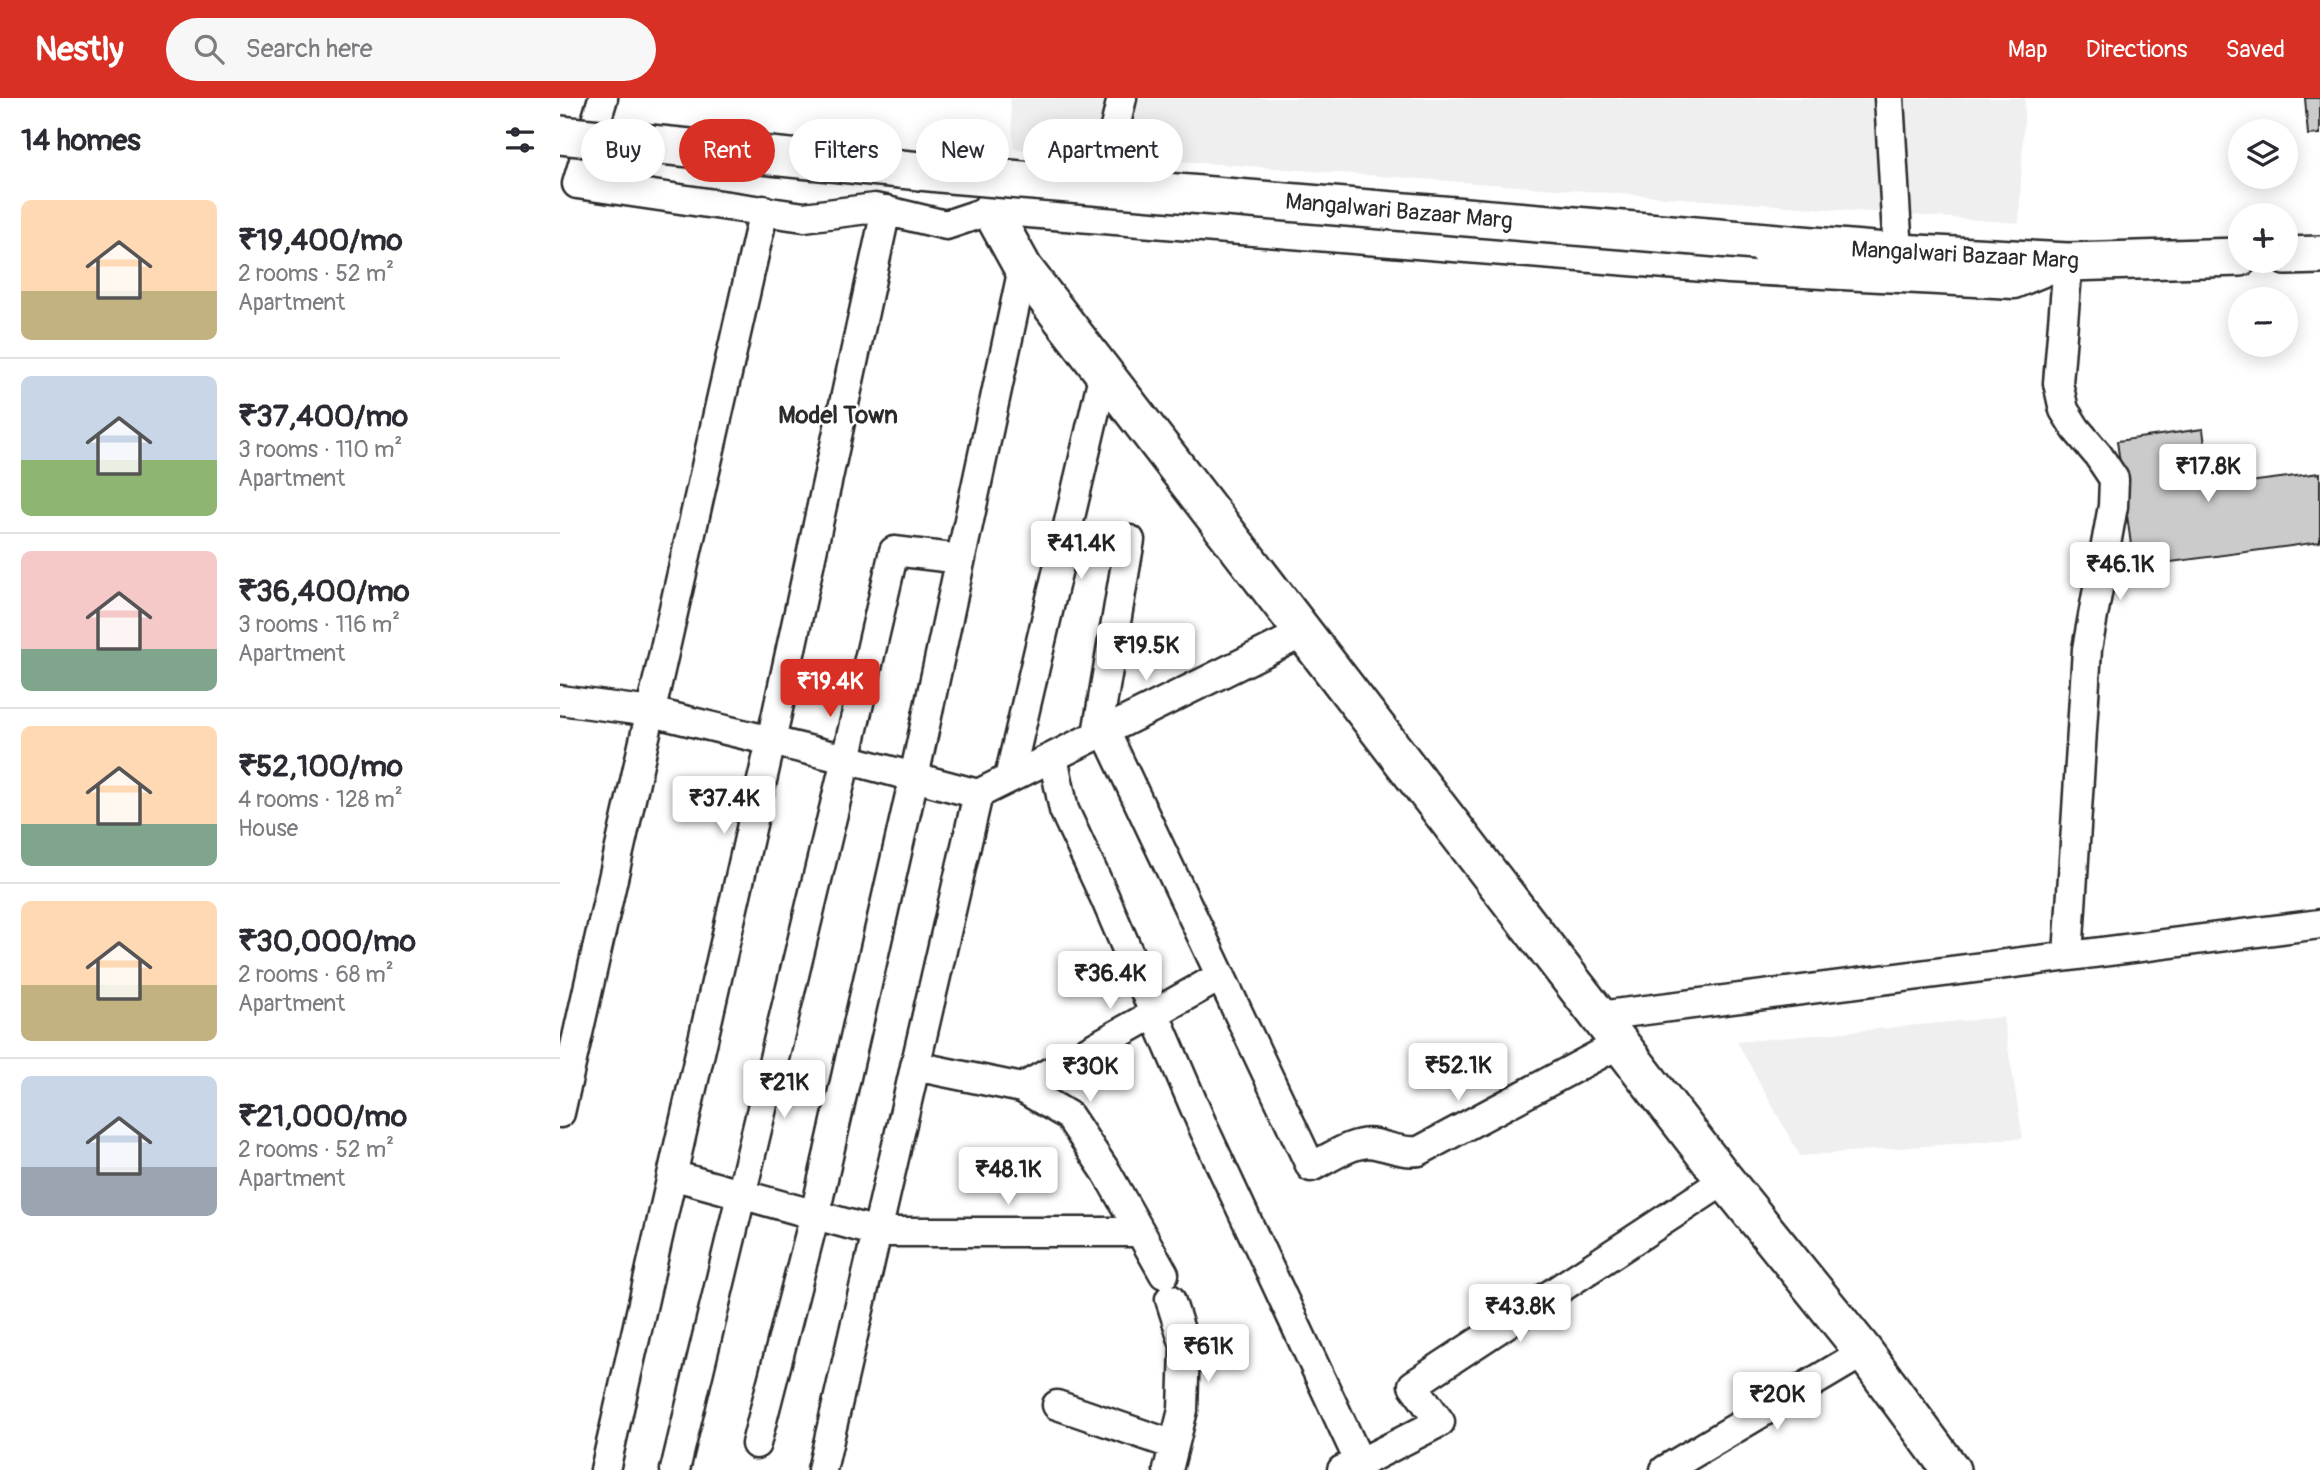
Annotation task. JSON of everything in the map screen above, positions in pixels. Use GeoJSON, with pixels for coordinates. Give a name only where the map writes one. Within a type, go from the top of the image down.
{"type":"FeatureCollection","features":[{"type":"Feature","properties":{"kind":"street"},"geometry":{"type":"LineString","coordinates":[[603,98],[577,184],[804,217],[875,208],[946,225],[991,210],[1729,269],[2014,284],[2067,262],[2058,383],[2064,410],[2114,479],[2113,506],[2087,649],[2068,956]]}},
{"type":"Feature","properties":{"kind":"street"},"geometry":{"type":"LineString","coordinates":[[1101,186],[1122,98]]}},
{"type":"Feature","properties":{"kind":"street"},"geometry":{"type":"LineString","coordinates":[[1889,98],[1898,253]]}},
{"type":"Feature","properties":{"kind":"street","name":"Mangalwari Bazaar Marg"},"geometry":{"type":"LineString","coordinates":[[560,135],[950,174],[1898,253],[2067,262],[2228,257]]}},
{"type":"Feature","properties":{"kind":"street"},"geometry":{"type":"LineString","coordinates":[[560,1114],[764,210]]}},
{"type":"Feature","properties":{"kind":"street"},"geometry":{"type":"LineString","coordinates":[[991,210],[1023,268],[1726,1180],[1864,1352],[1951,1470]]}},
{"type":"Feature","properties":{"kind":"street"},"geometry":{"type":"LineString","coordinates":[[605,1470],[771,741],[886,211]]}},
{"type":"Feature","properties":{"kind":"street"},"geometry":{"type":"LineString","coordinates":[[2298,256],[2320,255]]}},
{"type":"Feature","properties":{"kind":"street"},"geometry":{"type":"LineString","coordinates":[[756,1444],[816,1214],[914,777],[1023,268]]}},
{"type":"Feature","properties":{"kind":"street"},"geometry":{"type":"LineString","coordinates":[[1009,778],[1104,372]]}},
{"type":"Feature","properties":{"kind":"street"},"geometry":{"type":"LineString","coordinates":[[1130,540],[1101,732],[1311,1167],[1353,1147],[1372,1143],[1406,1153],[1419,1152],[1610,1030],[2068,956],[2320,925]]}},
{"type":"Feature","properties":{"kind":"street"},"geometry":{"type":"LineString","coordinates":[[675,1470],[894,551],[961,559]]}},
{"type":"Feature","properties":{"kind":"street"},"geometry":{"type":"LineString","coordinates":[[560,700],[651,712],[978,794],[1305,632]]}},
{"type":"Feature","properties":{"kind":"street"},"geometry":{"type":"LineString","coordinates":[[1053,757],[1064,810],[1105,898],[1351,1467],[1440,1422],[1413,1385],[1726,1180]]}},
{"type":"Feature","properties":{"kind":"street"},"geometry":{"type":"LineString","coordinates":[[822,1470],[978,794]]}},
{"type":"Feature","properties":{"kind":"street"},"geometry":{"type":"LineString","coordinates":[[1023,1088],[1221,976]]}},
{"type":"Feature","properties":{"kind":"street"},"geometry":{"type":"LineString","coordinates":[[915,1066],[1023,1088],[1069,1116],[1107,1173],[1167,1287],[1185,1346],[1183,1410],[1171,1457],[1057,1405]]}},
{"type":"Feature","properties":{"kind":"street"},"geometry":{"type":"LineString","coordinates":[[672,1175],[877,1231],[1140,1232]]}},
{"type":"Feature","properties":{"kind":"street"},"geometry":{"type":"LineString","coordinates":[[1665,1470],[1864,1352]]}},
{"type":"Feature","properties":{"kind":"shaded area"},"geometry":{"type":"Polygon","coordinates":[[[1010,98],[2025,98],[2019,223],[1183,161],[1183,119],[1023,119],[1023,150],[1014,149],[1010,98]]]}},
{"type":"Feature","properties":{"kind":"shaded area"},"geometry":{"type":"Polygon","coordinates":[[[2003,1017],[2023,1138],[1800,1156],[1737,1042],[2003,1017]]]}},
{"type":"Feature","properties":{"kind":"building"},"geometry":{"type":"Polygon","coordinates":[[[2305,98],[2320,98],[2320,134],[2308,135],[2305,98]]]}},
{"type":"Feature","properties":{"kind":"building"},"geometry":{"type":"Polygon","coordinates":[[[2203,429],[2210,487],[2320,473],[2320,542],[2134,567],[2117,441],[2203,429]]]}},
{"type":"Feature","properties":{"kind":"district","name":"Model Town"},"geometry":{"type":"Point","coordinates":[838,415]}}]}
